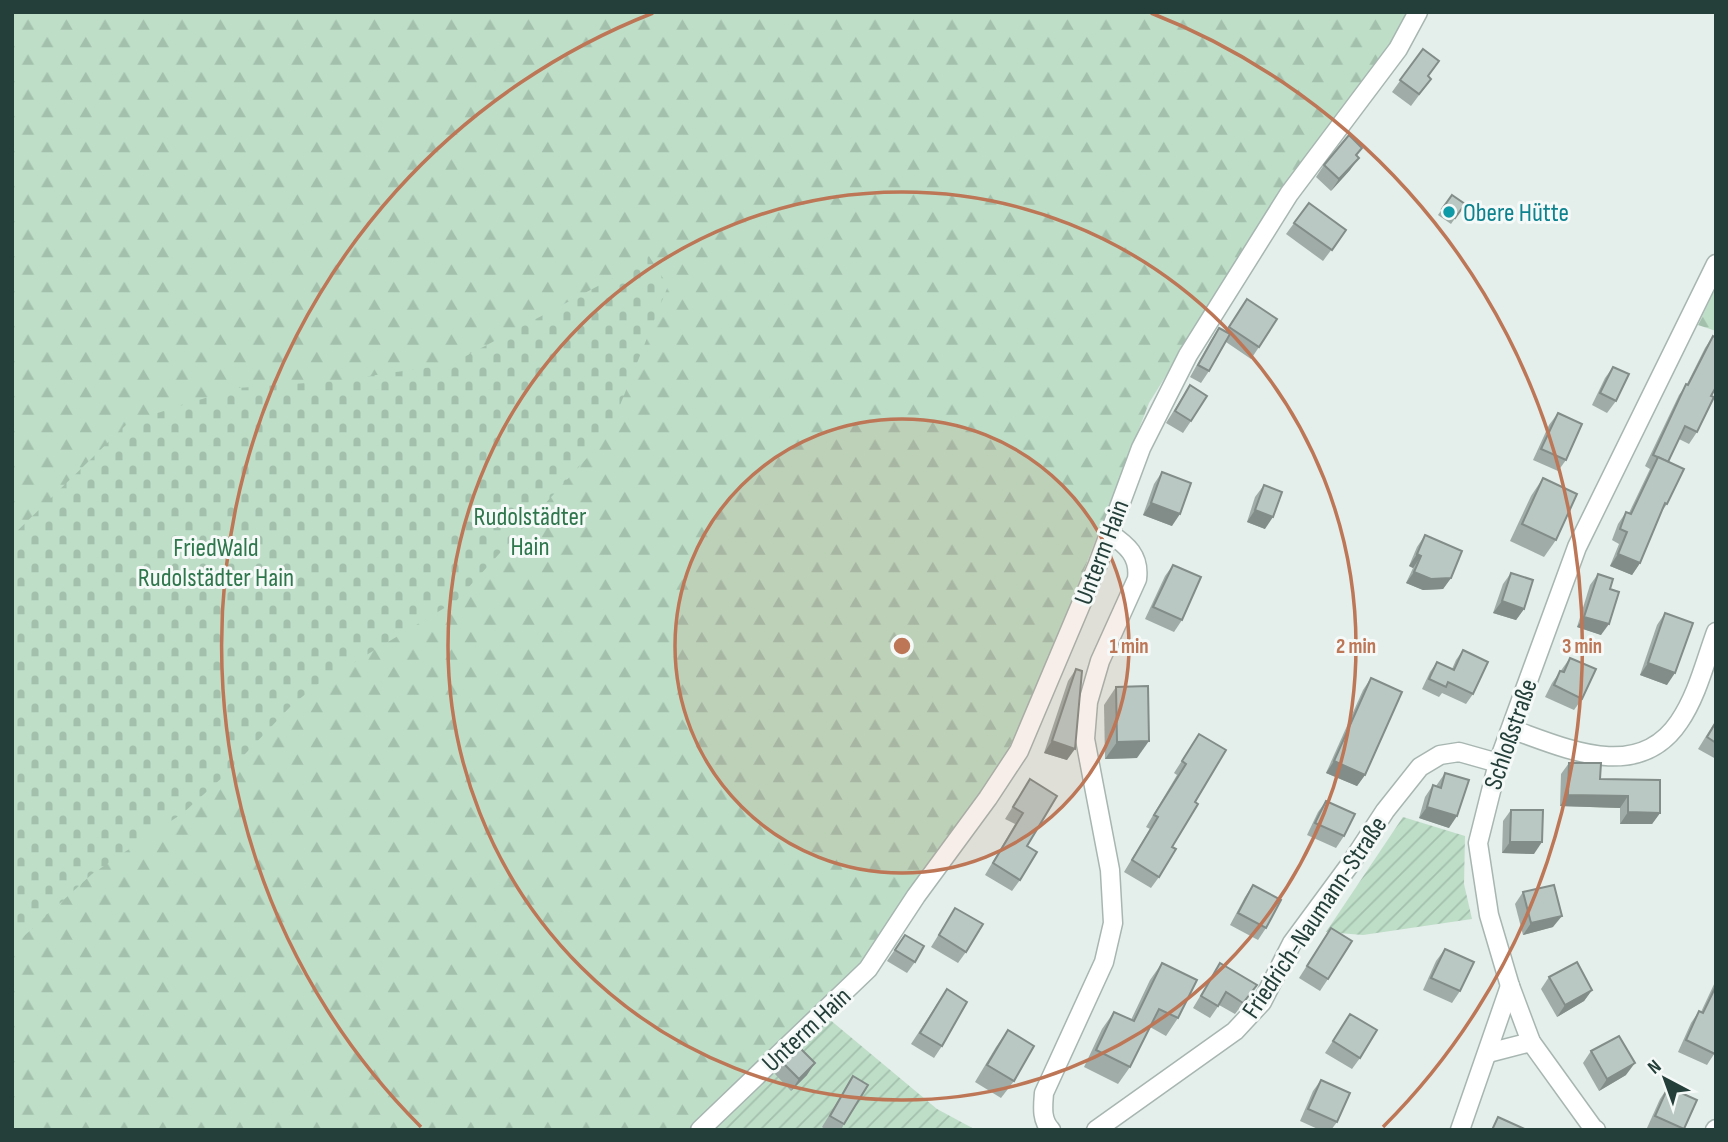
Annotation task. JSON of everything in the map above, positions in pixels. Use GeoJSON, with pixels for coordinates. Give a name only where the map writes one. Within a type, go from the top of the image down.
{"type":"FeatureCollection","features":[{"type":"Feature","properties":{"kind":"street","name":"Unterm Hain"},"geometry":{"type":"LineString","coordinates":[[700,1130],[868,969],[916,896],[1019,751],[1110,533],[1141,448],[1188,355],[1289,194],[1398,49],[1418,12]]}},
{"type":"Feature","properties":{"kind":"street","name":"Schloßstraße"},"geometry":{"type":"LineString","coordinates":[[1597,1130],[1531,1042],[1510,986],[1489,915],[1478,843],[1498,763],[1577,547],[1716,264]]}},
{"type":"Feature","properties":{"kind":"street"},"geometry":{"type":"LineString","coordinates":[[1051,1130],[1047,1127],[1042,1109],[1044,1094],[1104,962],[1113,923],[1110,870],[1084,739],[1088,702],[1100,661],[1139,569],[1137,560],[1126,544],[1110,533]]}},
{"type":"Feature","properties":{"kind":"street"},"geometry":{"type":"LineString","coordinates":[[1511,729],[1574,751],[1603,757],[1627,757],[1646,750],[1663,740],[1679,722],[1695,690],[1716,632]]}},
{"type":"Feature","properties":{"kind":"street","name":"Friedrich-Naumann-Straße"},"geometry":{"type":"LineString","coordinates":[[1096,1130],[1235,1031],[1252,1015],[1262,1002],[1292,943],[1351,863],[1385,811],[1420,767],[1440,755],[1459,752],[1498,763]]}},
{"type":"Feature","properties":{"kind":"street"},"geometry":{"type":"LineString","coordinates":[[1460,1130],[1510,986]]}},
{"type":"Feature","properties":{"kind":"street"},"geometry":{"type":"LineString","coordinates":[[1488,1052],[1531,1042]]}},
{"type":"Feature","properties":{"kind":"green space","name":"Rudolstädter Hain"},"geometry":{"type":"Polygon","coordinates":[[[12,12],[1411,12],[1399,35],[1203,316],[1149,403],[1033,701],[998,769],[855,975],[692,1130],[12,1130],[12,12]]]}},
{"type":"Feature","properties":{"kind":"green space","name":"FriedWald Rudolstädter Hain"},"geometry":{"type":"Polygon","coordinates":[[[647,253],[668,286],[608,435],[456,601],[315,686],[290,707],[224,776],[183,813],[92,874],[12,947],[12,536],[129,422],[237,388],[335,381],[451,364],[630,269],[647,253]]]}},
{"type":"Feature","properties":{"kind":"green space"},"geometry":{"type":"Polygon","coordinates":[[[1716,287],[1716,331],[1698,325],[1716,287]]]}},
{"type":"Feature","properties":{"kind":"green space"},"geometry":{"type":"Polygon","coordinates":[[[1403,817],[1465,836],[1464,884],[1472,919],[1363,935],[1326,932],[1403,817]]]}},
{"type":"Feature","properties":{"kind":"green space"},"geometry":{"type":"Polygon","coordinates":[[[829,1019],[937,1109],[976,1130],[714,1130],[829,1019]]]}},
{"type":"Feature","properties":{"kind":"building"},"geometry":{"type":"Polygon","coordinates":[[[1423,49],[1439,61],[1428,76],[1431,79],[1419,94],[1400,80],[1423,49]]]}},
{"type":"Feature","properties":{"kind":"building"},"geometry":{"type":"Polygon","coordinates":[[[1349,135],[1362,148],[1356,155],[1359,158],[1339,179],[1324,165],[1349,135]]]}},
{"type":"Feature","properties":{"kind":"building"},"geometry":{"type":"Polygon","coordinates":[[[1452,195],[1465,204],[1455,218],[1442,209],[1452,195]]]}},
{"type":"Feature","properties":{"kind":"building"},"geometry":{"type":"Polygon","coordinates":[[[1309,203],[1346,230],[1332,250],[1294,223],[1309,203]]]}},
{"type":"Feature","properties":{"kind":"building"},"geometry":{"type":"Polygon","coordinates":[[[1247,299],[1277,319],[1259,347],[1229,327],[1247,299]]]}},
{"type":"Feature","properties":{"kind":"building"},"geometry":{"type":"Polygon","coordinates":[[[1219,328],[1230,334],[1209,371],[1198,365],[1219,328]]]}},
{"type":"Feature","properties":{"kind":"building"},"geometry":{"type":"Polygon","coordinates":[[[1713,336],[1716,338],[1716,387],[1711,396],[1714,397],[1697,432],[1685,426],[1668,462],[1653,455],[1686,384],[1688,385],[1713,336]]]}},
{"type":"Feature","properties":{"kind":"building"},"geometry":{"type":"Polygon","coordinates":[[[1613,367],[1629,374],[1616,401],[1600,393],[1613,367]]]}},
{"type":"Feature","properties":{"kind":"building"},"geometry":{"type":"Polygon","coordinates":[[[1190,385],[1207,396],[1191,421],[1175,411],[1190,385]]]}},
{"type":"Feature","properties":{"kind":"building"},"geometry":{"type":"Polygon","coordinates":[[[1558,413],[1582,424],[1566,460],[1541,449],[1558,413]]]}},
{"type":"Feature","properties":{"kind":"building"},"geometry":{"type":"Polygon","coordinates":[[[1658,457],[1684,469],[1667,504],[1665,503],[1640,563],[1618,554],[1627,532],[1620,529],[1626,512],[1631,514],[1658,457]]]}},
{"type":"Feature","properties":{"kind":"building"},"geometry":{"type":"Polygon","coordinates":[[[1162,472],[1191,483],[1180,514],[1151,503],[1162,472]]]}},
{"type":"Feature","properties":{"kind":"building"},"geometry":{"type":"Polygon","coordinates":[[[1543,478],[1577,494],[1556,540],[1522,524],[1543,478]]]}},
{"type":"Feature","properties":{"kind":"building"},"geometry":{"type":"Polygon","coordinates":[[[1264,485],[1282,492],[1273,517],[1255,510],[1264,485]]]}},
{"type":"Feature","properties":{"kind":"building"},"geometry":{"type":"Polygon","coordinates":[[[1425,535],[1462,551],[1451,578],[1431,579],[1414,572],[1421,556],[1417,554],[1425,535]]]}},
{"type":"Feature","properties":{"kind":"building"},"geometry":{"type":"Polygon","coordinates":[[[1173,565],[1201,577],[1182,620],[1153,607],[1173,565]]]}},
{"type":"Feature","properties":{"kind":"building"},"geometry":{"type":"Polygon","coordinates":[[[1511,573],[1533,580],[1524,609],[1502,601],[1511,573]]]}},
{"type":"Feature","properties":{"kind":"building"},"geometry":{"type":"Polygon","coordinates":[[[1598,574],[1613,579],[1610,589],[1619,592],[1609,624],[1584,617],[1598,574]]]}},
{"type":"Feature","properties":{"kind":"building"},"geometry":{"type":"Polygon","coordinates":[[[1665,613],[1693,623],[1675,673],[1648,663],[1665,613]]]}},
{"type":"Feature","properties":{"kind":"building"},"geometry":{"type":"Polygon","coordinates":[[[1463,650],[1488,662],[1473,694],[1448,682],[1446,687],[1429,679],[1437,662],[1454,670],[1463,650]]]}},
{"type":"Feature","properties":{"kind":"building"},"geometry":{"type":"Polygon","coordinates":[[[1570,658],[1596,669],[1582,699],[1554,685],[1570,658]]]}},
{"type":"Feature","properties":{"kind":"building"},"geometry":{"type":"Polygon","coordinates":[[[1076,669],[1082,671],[1075,749],[1052,741],[1076,669]]]}},
{"type":"Feature","properties":{"kind":"building"},"geometry":{"type":"Polygon","coordinates":[[[1371,678],[1402,692],[1365,775],[1334,761],[1371,678]]]}},
{"type":"Feature","properties":{"kind":"building"},"geometry":{"type":"Polygon","coordinates":[[[1148,686],[1149,741],[1117,742],[1116,687],[1148,686]]]}},
{"type":"Feature","properties":{"kind":"building"},"geometry":{"type":"Polygon","coordinates":[[[1716,722],[1716,743],[1707,737],[1716,722]]]}},
{"type":"Feature","properties":{"kind":"building"},"geometry":{"type":"Polygon","coordinates":[[[1199,734],[1226,750],[1195,802],[1198,804],[1172,847],[1176,849],[1159,877],[1132,860],[1158,817],[1154,815],[1186,764],[1182,761],[1199,734]]]}},
{"type":"Feature","properties":{"kind":"building"},"geometry":{"type":"Polygon","coordinates":[[[1569,763],[1601,763],[1600,779],[1660,780],[1660,813],[1628,812],[1628,796],[1568,795],[1569,763]]]}},
{"type":"Feature","properties":{"kind":"building"},"geometry":{"type":"Polygon","coordinates":[[[1445,773],[1469,780],[1457,816],[1427,807],[1433,785],[1441,788],[1445,773]]]}},
{"type":"Feature","properties":{"kind":"building"},"geometry":{"type":"Polygon","coordinates":[[[1030,779],[1057,796],[1027,846],[1037,852],[1020,880],[993,863],[1023,813],[1013,807],[1030,779]]]}},
{"type":"Feature","properties":{"kind":"building"},"geometry":{"type":"Polygon","coordinates":[[[1326,801],[1355,814],[1344,836],[1315,823],[1326,801]]]}},
{"type":"Feature","properties":{"kind":"building"},"geometry":{"type":"Polygon","coordinates":[[[1511,810],[1543,810],[1542,842],[1510,842],[1511,810]]]}},
{"type":"Feature","properties":{"kind":"building"},"geometry":{"type":"Polygon","coordinates":[[[1253,885],[1281,900],[1266,928],[1238,913],[1253,885]]]}},
{"type":"Feature","properties":{"kind":"building"},"geometry":{"type":"Polygon","coordinates":[[[1554,885],[1562,916],[1531,923],[1523,892],[1554,885]]]}},
{"type":"Feature","properties":{"kind":"building"},"geometry":{"type":"Polygon","coordinates":[[[955,908],[983,924],[966,952],[939,935],[955,908]]]}},
{"type":"Feature","properties":{"kind":"building"},"geometry":{"type":"Polygon","coordinates":[[[1331,928],[1352,941],[1328,979],[1307,966],[1331,928]]]}},
{"type":"Feature","properties":{"kind":"building"},"geometry":{"type":"Polygon","coordinates":[[[905,935],[924,946],[915,962],[895,950],[905,935]]]}},
{"type":"Feature","properties":{"kind":"building"},"geometry":{"type":"Polygon","coordinates":[[[1445,949],[1474,962],[1460,991],[1431,978],[1445,949]]]}},
{"type":"Feature","properties":{"kind":"building"},"geometry":{"type":"Polygon","coordinates":[[[1577,962],[1592,990],[1565,1005],[1549,977],[1577,962]]]}},
{"type":"Feature","properties":{"kind":"building"},"geometry":{"type":"Polygon","coordinates":[[[1162,963],[1197,980],[1178,1018],[1159,1009],[1130,1067],[1096,1050],[1114,1012],[1134,1021],[1162,963]]]}},
{"type":"Feature","properties":{"kind":"building"},"geometry":{"type":"Polygon","coordinates":[[[1220,963],[1257,985],[1243,1003],[1226,992],[1218,1006],[1201,996],[1220,963]]]}},
{"type":"Feature","properties":{"kind":"building"},"geometry":{"type":"Polygon","coordinates":[[[1716,986],[1715,1054],[1686,1040],[1699,1011],[1703,1013],[1716,986]]]}},
{"type":"Feature","properties":{"kind":"building"},"geometry":{"type":"Polygon","coordinates":[[[947,989],[967,1002],[942,1046],[920,1033],[947,989]]]}},
{"type":"Feature","properties":{"kind":"building"},"geometry":{"type":"Polygon","coordinates":[[[1350,1014],[1377,1030],[1360,1058],[1333,1041],[1350,1014]]]}},
{"type":"Feature","properties":{"kind":"building"},"geometry":{"type":"Polygon","coordinates":[[[1008,1030],[1034,1046],[1014,1081],[987,1065],[1008,1030]]]}},
{"type":"Feature","properties":{"kind":"building"},"geometry":{"type":"Polygon","coordinates":[[[1619,1036],[1635,1063],[1607,1079],[1591,1051],[1619,1036]]]}},
{"type":"Feature","properties":{"kind":"building"},"geometry":{"type":"Polygon","coordinates":[[[799,1047],[815,1063],[799,1079],[783,1063],[799,1047]]]}},
{"type":"Feature","properties":{"kind":"building"},"geometry":{"type":"Polygon","coordinates":[[[853,1076],[868,1085],[844,1124],[830,1116],[853,1076]]]}},
{"type":"Feature","properties":{"kind":"building"},"geometry":{"type":"Polygon","coordinates":[[[1321,1080],[1350,1093],[1337,1122],[1308,1109],[1321,1080]]]}},
{"type":"Feature","properties":{"kind":"building"},"geometry":{"type":"Polygon","coordinates":[[[1668,1087],[1697,1100],[1684,1129],[1655,1116],[1668,1087]]]}},
{"type":"Feature","properties":{"kind":"building"},"geometry":{"type":"Polygon","coordinates":[[[1498,1117],[1527,1130],[1492,1130],[1498,1117]]]}},
{"type":"Feature","properties":{"kind":"place","name":"Obere Hütte"},"geometry":{"type":"Point","coordinates":[1449,212]}}]}
